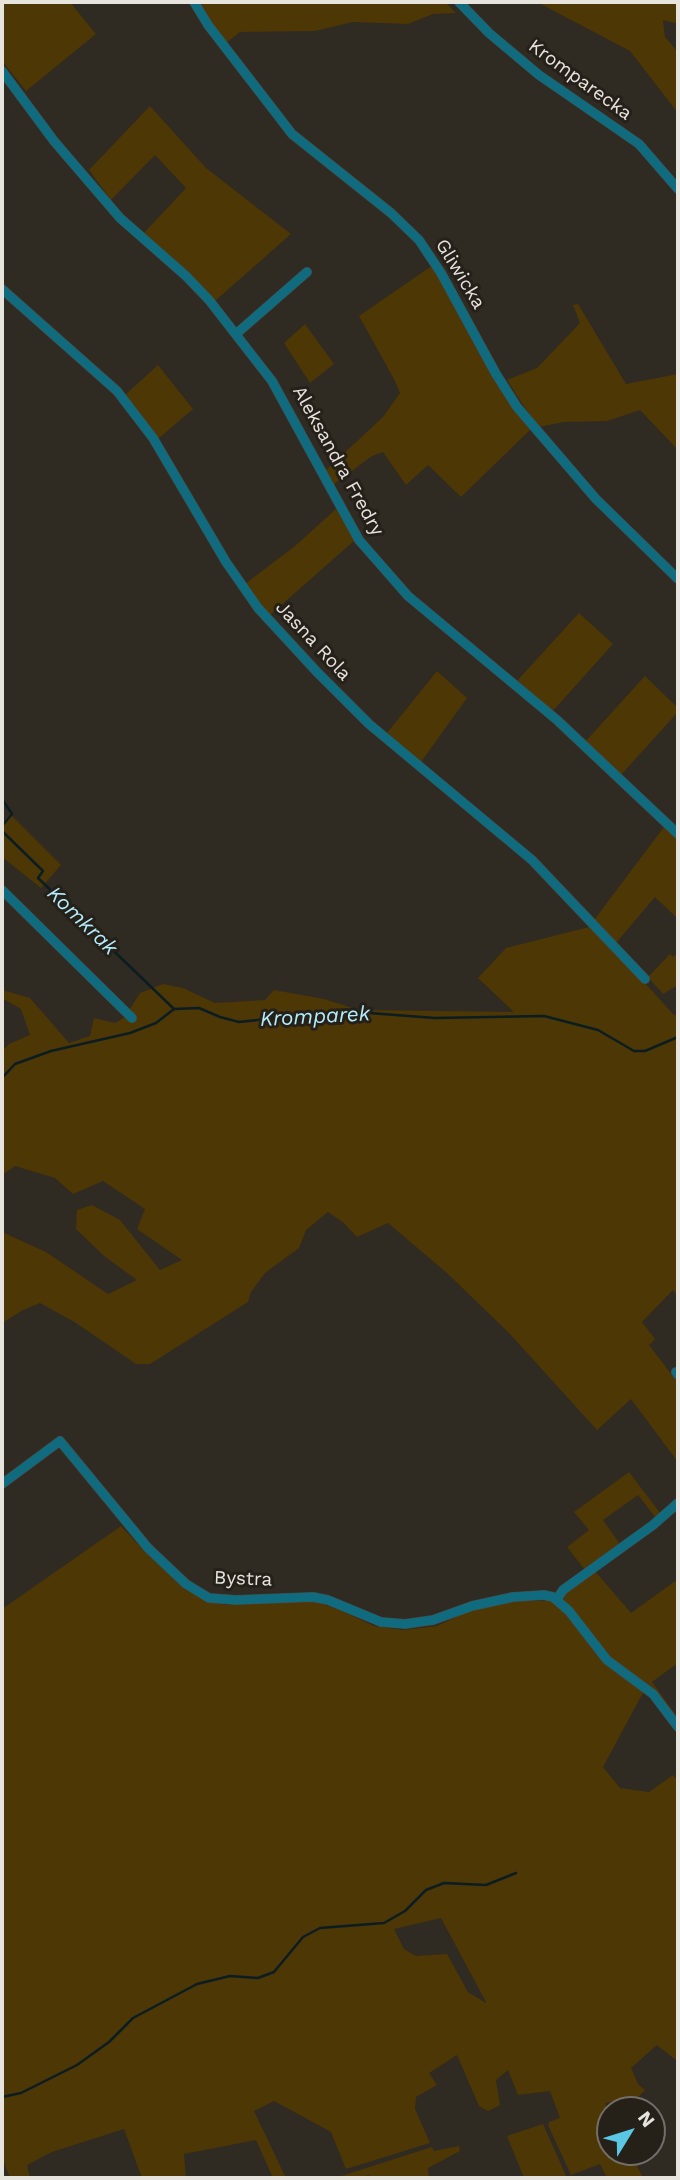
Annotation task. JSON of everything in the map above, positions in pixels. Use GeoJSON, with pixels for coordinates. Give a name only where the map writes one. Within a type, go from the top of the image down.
{"type":"FeatureCollection","features":[{"type":"Feature","properties":{"kind":"street","name":"Gliwicka"},"geometry":{"type":"LineString","coordinates":[[194,2],[208,25],[292,134],[391,213],[419,240],[441,273],[517,407],[596,499],[678,579]]}},
{"type":"Feature","properties":{"kind":"street","name":"Kromparecka"},"geometry":{"type":"LineString","coordinates":[[459,2],[489,33],[539,75],[639,144],[678,189]]}},
{"type":"Feature","properties":{"kind":"street","name":"Aleksandra Fredry"},"geometry":{"type":"LineString","coordinates":[[2,71],[54,141],[120,218],[194,284],[236,334],[272,381],[359,540],[400,587],[557,720],[678,834]]}},
{"type":"Feature","properties":{"kind":"street"},"geometry":{"type":"LineString","coordinates":[[236,334],[307,272]]}},
{"type":"Feature","properties":{"kind":"street","name":"Jasna Rola"},"geometry":{"type":"LineString","coordinates":[[2,289],[117,391],[153,438],[226,562],[258,608],[369,724],[532,860],[645,979]]}},
{"type":"Feature","properties":{"kind":"street"},"geometry":{"type":"LineString","coordinates":[[2,890],[132,1018]]}},
{"type":"Feature","properties":{"kind":"street","name":"Bystra"},"geometry":{"type":"LineString","coordinates":[[2,1484],[60,1441],[148,1548],[186,1584],[209,1598],[236,1600],[313,1597],[328,1600],[381,1622],[394,1624],[433,1620],[472,1606],[513,1597],[544,1595],[557,1599]]}},
{"type":"Feature","properties":{"kind":"street"},"geometry":{"type":"LineString","coordinates":[[678,1503],[653,1525],[563,1590],[557,1599],[607,1660],[649,1689],[678,1727]]}},
{"type":"Feature","properties":{"kind":"shaded area"},"geometry":{"type":"Polygon","coordinates":[[[2,2],[70,2],[96,34],[26,91],[2,61],[2,2]]]}},
{"type":"Feature","properties":{"kind":"shaded area"},"geometry":{"type":"Polygon","coordinates":[[[197,2],[445,2],[456,13],[433,14],[408,24],[353,22],[315,31],[240,32],[226,43],[197,2]]]}},
{"type":"Feature","properties":{"kind":"shaded area"},"geometry":{"type":"Polygon","coordinates":[[[537,2],[678,2],[678,24],[663,20],[665,37],[678,52],[678,113],[630,51],[537,2]]]}},
{"type":"Feature","properties":{"kind":"shaded area"},"geometry":{"type":"Polygon","coordinates":[[[150,106],[206,168],[291,234],[215,301],[192,276],[143,234],[186,188],[155,155],[111,200],[89,170],[150,106]]]}},
{"type":"Feature","properties":{"kind":"shaded area"},"geometry":{"type":"Polygon","coordinates":[[[433,265],[496,383],[531,429],[461,497],[428,465],[406,485],[383,452],[372,456],[334,484],[326,470],[383,417],[400,393],[359,316],[433,265]]]}},
{"type":"Feature","properties":{"kind":"shaded area"},"geometry":{"type":"Polygon","coordinates":[[[578,304],[626,384],[678,374],[678,450],[640,410],[607,421],[564,422],[539,427],[523,405],[507,380],[537,368],[580,323],[573,305],[578,304]]]}},
{"type":"Feature","properties":{"kind":"shaded area"},"geometry":{"type":"Polygon","coordinates":[[[305,324],[334,364],[310,383],[284,343],[305,324]]]}},
{"type":"Feature","properties":{"kind":"shaded area"},"geometry":{"type":"Polygon","coordinates":[[[158,365],[193,409],[158,439],[125,395],[158,365]]]}},
{"type":"Feature","properties":{"kind":"shaded area"},"geometry":{"type":"Polygon","coordinates":[[[336,509],[355,540],[270,615],[245,584],[295,546],[336,509]]]}},
{"type":"Feature","properties":{"kind":"shaded area"},"geometry":{"type":"Polygon","coordinates":[[[579,613],[613,644],[551,713],[516,682],[579,613]]]}},
{"type":"Feature","properties":{"kind":"shaded area"},"geometry":{"type":"Polygon","coordinates":[[[437,671],[467,698],[421,762],[387,733],[437,671]]]}},
{"type":"Feature","properties":{"kind":"shaded area"},"geometry":{"type":"Polygon","coordinates":[[[645,676],[678,708],[678,712],[620,776],[584,743],[645,676]]]}},
{"type":"Feature","properties":{"kind":"shaded area"},"geometry":{"type":"Polygon","coordinates":[[[10,814],[61,865],[41,888],[2,857],[2,823],[10,814]]]}},
{"type":"Feature","properties":{"kind":"shaded area"},"geometry":{"type":"Polygon","coordinates":[[[664,827],[678,840],[678,919],[655,897],[616,943],[594,920],[664,827]]]}},
{"type":"Feature","properties":{"kind":"shaded area"},"geometry":{"type":"Polygon","coordinates":[[[593,926],[674,1015],[678,1015],[678,1296],[673,1290],[642,1322],[655,1339],[649,1345],[678,1383],[678,1462],[631,1399],[597,1430],[509,1333],[447,1273],[388,1223],[357,1237],[344,1223],[328,1212],[306,1230],[299,1248],[265,1273],[251,1292],[248,1302],[150,1364],[136,1364],[76,1323],[40,1303],[2,1323],[2,1232],[46,1252],[108,1294],[137,1280],[104,1256],[76,1229],[77,1210],[92,1205],[120,1220],[160,1270],[182,1260],[137,1229],[145,1209],[103,1181],[73,1194],[55,1178],[15,1166],[2,1175],[2,1051],[9,1044],[30,1035],[21,1009],[2,998],[2,990],[30,998],[69,1043],[90,1036],[94,1018],[115,1023],[125,1017],[140,993],[163,984],[183,988],[215,1003],[265,1000],[274,990],[324,999],[359,1010],[514,1012],[478,978],[506,948],[593,926]]]}},
{"type":"Feature","properties":{"kind":"shaded area"},"geometry":{"type":"Polygon","coordinates":[[[678,952],[678,985],[663,994],[648,977],[670,954],[673,957],[678,952]]]}},
{"type":"Feature","properties":{"kind":"shaded area"},"geometry":{"type":"Polygon","coordinates":[[[629,1472],[661,1514],[656,1518],[638,1495],[603,1520],[620,1544],[585,1570],[567,1547],[589,1530],[574,1512],[629,1472]]]}},
{"type":"Feature","properties":{"kind":"shaded area"},"geometry":{"type":"Polygon","coordinates":[[[121,1526],[184,1589],[208,1602],[228,1605],[314,1601],[374,1626],[403,1630],[437,1626],[475,1608],[514,1601],[555,1601],[599,1654],[644,1691],[603,1767],[620,1788],[649,1792],[673,1775],[678,1781],[678,2059],[677,2061],[657,2045],[631,2068],[638,2084],[645,2090],[639,2096],[596,2096],[596,2166],[571,2175],[548,2125],[560,2118],[550,2091],[518,2095],[508,2070],[496,2080],[500,2105],[488,2111],[479,2106],[457,2055],[429,2073],[437,2085],[416,2097],[415,2109],[430,2143],[346,2169],[331,2132],[274,2101],[254,2111],[286,2178],[273,2178],[256,2140],[184,2154],[186,2178],[142,2178],[124,2129],[52,2152],[27,2165],[30,2178],[10,2178],[2,2157],[2,1609],[121,1526]],[[441,1918],[394,1929],[404,1949],[416,1956],[447,1954],[468,1992],[486,2003],[441,1918]]]}},
{"type":"Feature","properties":{"kind":"shaded area"},"geometry":{"type":"Polygon","coordinates":[[[594,1570],[631,1613],[678,1579],[678,1663],[652,1682],[678,1718],[616,1665],[563,1602],[565,1593],[594,1570]]]}},
{"type":"Feature","properties":{"kind":"shaded area"},"geometry":{"type":"Polygon","coordinates":[[[543,2124],[567,2178],[524,2178],[507,2136],[543,2124]]]}},
{"type":"Feature","properties":{"kind":"shaded area"},"geometry":{"type":"Polygon","coordinates":[[[459,2146],[460,2151],[428,2168],[429,2178],[370,2178],[369,2175],[360,2178],[335,2178],[432,2147],[434,2151],[459,2146]]]}},
{"type":"Feature","properties":{"kind":"shaded area"},"geometry":{"type":"Polygon","coordinates":[[[601,2166],[637,2166],[643,2178],[607,2178],[601,2166]]]}},
{"type":"Feature","properties":{"kind":"waterway","name":"Komkrak"},"geometry":{"type":"LineString","coordinates":[[2,799],[12,814],[2,826]]}},
{"type":"Feature","properties":{"kind":"waterway","name":"Komkrak"},"geometry":{"type":"LineString","coordinates":[[2,831],[43,871],[38,878],[174,1009]]}},
{"type":"Feature","properties":{"kind":"waterway","name":"Kromparek"},"geometry":{"type":"LineString","coordinates":[[2,1078],[15,1064],[51,1051],[130,1033],[156,1023],[174,1009],[199,1008],[239,1022],[343,1011],[435,1018],[544,1016],[598,1030],[634,1051],[645,1051],[678,1037]]}},
{"type":"Feature","properties":{"kind":"waterway"},"geometry":{"type":"LineString","coordinates":[[2,2097],[21,2093],[77,2065],[109,2042],[133,2018],[197,1984],[230,1976],[258,1978],[274,1972],[303,1937],[320,1928],[384,1923],[405,1911],[426,1890],[444,1883],[486,1885],[516,1873]]}}]}
